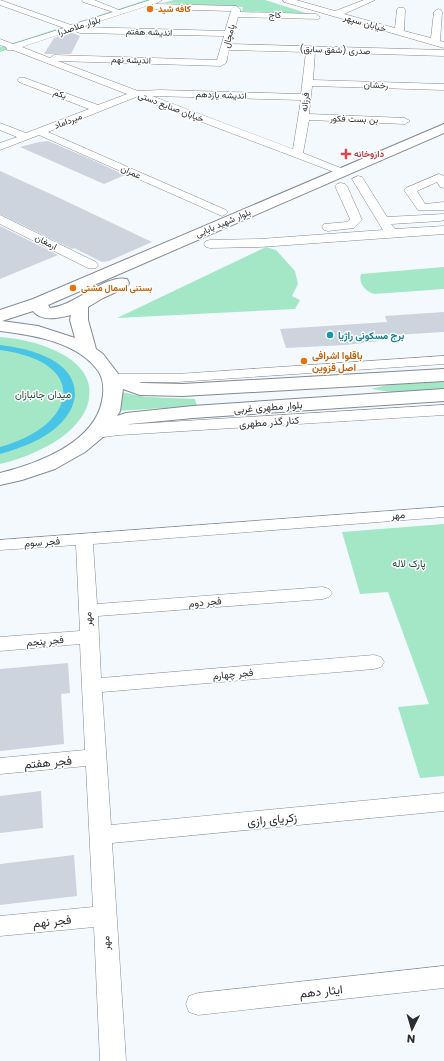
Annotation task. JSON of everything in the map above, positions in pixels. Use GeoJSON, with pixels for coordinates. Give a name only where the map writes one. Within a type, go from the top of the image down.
{"type":"FeatureCollection","features":[{"type":"Feature","properties":{"kind":"main road","name":"بلوار شهید بابایی"},"geometry":{"type":"LineString","coordinates":[[39,303],[42,310],[56,314],[70,310],[97,294],[232,234],[444,128]]}},
{"type":"Feature","properties":{"kind":"main road","name":"بلوار شهید بابایی"},"geometry":{"type":"LineString","coordinates":[[0,316],[39,303],[342,179],[358,179],[444,140]]}},
{"type":"Feature","properties":{"kind":"main road"},"geometry":{"type":"LineString","coordinates":[[80,305],[79,320],[87,350]]}},
{"type":"Feature","properties":{"kind":"main road"},"geometry":{"type":"LineString","coordinates":[[0,326],[45,332],[74,343],[87,350],[105,368],[113,388],[111,405],[104,422],[94,434],[68,454],[50,463],[0,479]]}},
{"type":"Feature","properties":{"kind":"main road","name":"بلوار مطهری غربی"},"geometry":{"type":"LineString","coordinates":[[110,378],[140,389],[183,390],[444,375]]}},
{"type":"Feature","properties":{"kind":"main road"},"geometry":{"type":"LineString","coordinates":[[232,388],[226,394],[226,397],[228,404],[236,409]]}},
{"type":"Feature","properties":{"kind":"main road","name":"بلوار مطهری غربی"},"geometry":{"type":"LineString","coordinates":[[94,434],[126,419],[236,409],[444,395]]}},
{"type":"Feature","properties":{"kind":"street"},"geometry":{"type":"LineString","coordinates":[[86,0],[115,10]]}},
{"type":"Feature","properties":{"kind":"street","name":"بلوار ملاصدرا"},"geometry":{"type":"LineString","coordinates":[[67,28],[146,0]]}},
{"type":"Feature","properties":{"kind":"street","name":"خیابان سپهر"},"geometry":{"type":"LineString","coordinates":[[287,0],[440,44]]}},
{"type":"Feature","properties":{"kind":"street"},"geometry":{"type":"LineString","coordinates":[[335,14],[371,0]]}},
{"type":"Feature","properties":{"kind":"street"},"geometry":{"type":"LineString","coordinates":[[0,2],[67,28]]}},
{"type":"Feature","properties":{"kind":"street","name":"بلوار ملاصدرا"},"geometry":{"type":"LineString","coordinates":[[4,45],[157,3],[235,11]]}},
{"type":"Feature","properties":{"kind":"street"},"geometry":{"type":"LineString","coordinates":[[399,32],[401,10]]}},
{"type":"Feature","properties":{"kind":"street","name":"کاج"},"geometry":{"type":"LineString","coordinates":[[235,11],[316,17]]}},
{"type":"Feature","properties":{"kind":"street","name":"پامچال"},"geometry":{"type":"LineString","coordinates":[[221,63],[235,11]]}},
{"type":"Feature","properties":{"kind":"street"},"geometry":{"type":"LineString","coordinates":[[438,12],[440,44]]}},
{"type":"Feature","properties":{"kind":"street","name":"اندیشه هفتم"},"geometry":{"type":"LineString","coordinates":[[67,28],[230,34]]}},
{"type":"Feature","properties":{"kind":"street"},"geometry":{"type":"LineString","coordinates":[[25,34],[39,36],[33,45],[33,50],[41,58]]}},
{"type":"Feature","properties":{"kind":"street","name":"خیابان صنایع دستی"},"geometry":{"type":"LineString","coordinates":[[4,45],[297,155],[342,179]]}},
{"type":"Feature","properties":{"kind":"street","name":"صدری (شفق سابق)"},"geometry":{"type":"LineString","coordinates":[[226,47],[444,53]]}},
{"type":"Feature","properties":{"kind":"street","name":"فرزانه"},"geometry":{"type":"LineString","coordinates":[[297,155],[304,117],[311,49]]}},
{"type":"Feature","properties":{"kind":"street","name":"اندیشه نهم"},"geometry":{"type":"LineString","coordinates":[[41,58],[221,63]]}},
{"type":"Feature","properties":{"kind":"street","name":"یکم"},"geometry":{"type":"LineString","coordinates":[[22,80],[99,108]]}},
{"type":"Feature","properties":{"kind":"street","name":"رخشان"},"geometry":{"type":"LineString","coordinates":[[307,83],[444,87]]}},
{"type":"Feature","properties":{"kind":"street","name":"اندیشه یازدهم"},"geometry":{"type":"LineString","coordinates":[[136,94],[160,93],[306,97]]}},
{"type":"Feature","properties":{"kind":"street","name":"میرداماد"},"geometry":{"type":"LineString","coordinates":[[0,147],[136,94]]}},
{"type":"Feature","properties":{"kind":"street","name":"بن بست فكور"},"geometry":{"type":"LineString","coordinates":[[304,117],[405,121]]}},
{"type":"Feature","properties":{"kind":"street"},"geometry":{"type":"LineString","coordinates":[[0,126],[26,137]]}},
{"type":"Feature","properties":{"kind":"street","name":"عمران"},"geometry":{"type":"LineString","coordinates":[[40,132],[222,212]]}},
{"type":"Feature","properties":{"kind":"street"},"geometry":{"type":"LineString","coordinates":[[301,139],[314,140]]}},
{"type":"Feature","properties":{"kind":"street"},"geometry":{"type":"LineString","coordinates":[[441,214],[422,208],[410,190],[439,177],[444,184]]}},
{"type":"Feature","properties":{"kind":"street"},"geometry":{"type":"LineString","coordinates":[[232,234],[350,225],[356,220],[342,179]]}},
{"type":"Feature","properties":{"kind":"street"},"geometry":{"type":"LineString","coordinates":[[358,179],[391,233]]}},
{"type":"Feature","properties":{"kind":"street"},"geometry":{"type":"LineString","coordinates":[[383,221],[441,214]]}},
{"type":"Feature","properties":{"kind":"street","name":"ارمغان"},"geometry":{"type":"LineString","coordinates":[[0,219],[92,265]]}},
{"type":"Feature","properties":{"kind":"street"},"geometry":{"type":"LineString","coordinates":[[210,244],[260,243],[444,230]]}},
{"type":"Feature","properties":{"kind":"street"},"geometry":{"type":"LineString","coordinates":[[110,378],[177,378],[444,360]]}},
{"type":"Feature","properties":{"kind":"street","name":"کنار گذر مطهری"},"geometry":{"type":"LineString","coordinates":[[94,434],[120,430],[444,410]]}},
{"type":"Feature","properties":{"kind":"street","name":"مهر"},"geometry":{"type":"LineString","coordinates":[[113,1061],[84,538],[444,512]]}},
{"type":"Feature","properties":{"kind":"street","name":"فجر سوم"},"geometry":{"type":"LineString","coordinates":[[0,545],[84,538]]}},
{"type":"Feature","properties":{"kind":"street","name":"فجر دوم"},"geometry":{"type":"LineString","coordinates":[[88,612],[323,593]]}},
{"type":"Feature","properties":{"kind":"street","name":"فجر پنجم"},"geometry":{"type":"LineString","coordinates":[[0,644],[89,637]]}},
{"type":"Feature","properties":{"kind":"street","name":"فجر چهارم"},"geometry":{"type":"LineString","coordinates":[[92,686],[374,662]]}},
{"type":"Feature","properties":{"kind":"street","name":"فجر هفتم"},"geometry":{"type":"LineString","coordinates":[[0,766],[96,757]]}},
{"type":"Feature","properties":{"kind":"street","name":"زکریای رازی"},"geometry":{"type":"LineString","coordinates":[[100,835],[444,802]]}},
{"type":"Feature","properties":{"kind":"street","name":"فجر نهم"},"geometry":{"type":"LineString","coordinates":[[0,926],[105,916]]}},
{"type":"Feature","properties":{"kind":"street","name":"ایثار دهم"},"geometry":{"type":"LineString","coordinates":[[198,1004],[444,977]]}},
{"type":"Feature","properties":{"kind":"green space"},"geometry":{"type":"Polygon","coordinates":[[[146,0],[158,0],[0,52],[0,47],[146,0]]]}},
{"type":"Feature","properties":{"kind":"green space"},"geometry":{"type":"Polygon","coordinates":[[[174,0],[265,0],[309,14],[242,11],[243,7],[163,3],[174,0]]]}},
{"type":"Feature","properties":{"kind":"green space"},"geometry":{"type":"Polygon","coordinates":[[[266,247],[276,250],[295,271],[298,284],[292,296],[300,300],[295,309],[117,318],[266,247]]]}},
{"type":"Feature","properties":{"kind":"green space"},"geometry":{"type":"Polygon","coordinates":[[[444,267],[444,289],[374,294],[365,289],[360,280],[361,274],[444,267]]]}},
{"type":"Feature","properties":{"kind":"green space","name":"میدان جانبازان"},"geometry":{"type":"Polygon","coordinates":[[[0,337],[29,341],[60,353],[73,361],[83,371],[89,384],[89,399],[85,412],[66,434],[40,450],[0,464],[0,337]]]}},
{"type":"Feature","properties":{"kind":"green space"},"geometry":{"type":"Polygon","coordinates":[[[444,381],[444,389],[392,392],[371,389],[392,384],[444,381]]]}},
{"type":"Feature","properties":{"kind":"green space"},"geometry":{"type":"Polygon","coordinates":[[[121,392],[146,397],[195,399],[197,406],[116,411],[121,392]]]}},
{"type":"Feature","properties":{"kind":"green space","name":"پارک لاله"},"geometry":{"type":"Polygon","coordinates":[[[444,524],[444,776],[420,778],[398,707],[429,704],[388,592],[360,594],[342,532],[444,524]]]}},
{"type":"Feature","properties":{"kind":"water"},"geometry":{"type":"Polygon","coordinates":[[[0,345],[36,353],[59,364],[68,372],[73,383],[75,395],[72,407],[68,414],[54,430],[32,443],[0,454],[0,447],[26,437],[46,425],[58,410],[63,395],[61,380],[49,367],[29,357],[0,350],[0,345]]]}},
{"type":"Feature","properties":{"kind":"building"},"geometry":{"type":"Polygon","coordinates":[[[70,32],[80,36],[71,54],[44,54],[54,38],[70,32]]]}},
{"type":"Feature","properties":{"kind":"building"},"geometry":{"type":"Polygon","coordinates":[[[48,141],[125,175],[104,184],[20,147],[48,141]]]}},
{"type":"Feature","properties":{"kind":"building"},"geometry":{"type":"Polygon","coordinates":[[[0,171],[152,242],[109,261],[102,262],[74,248],[72,249],[0,214],[0,171]]]}},
{"type":"Feature","properties":{"kind":"building"},"geometry":{"type":"Polygon","coordinates":[[[0,226],[58,255],[0,279],[0,226]]]}},
{"type":"Feature","properties":{"kind":"building"},"geometry":{"type":"Polygon","coordinates":[[[444,312],[444,332],[378,336],[380,341],[346,345],[286,348],[280,329],[387,322],[385,316],[444,312]]]}},
{"type":"Feature","properties":{"kind":"building"},"geometry":{"type":"Polygon","coordinates":[[[68,663],[70,693],[61,694],[64,744],[0,751],[0,669],[68,663]]]}},
{"type":"Feature","properties":{"kind":"building"},"geometry":{"type":"Polygon","coordinates":[[[41,791],[43,828],[0,833],[0,796],[41,791]]]}},
{"type":"Feature","properties":{"kind":"building"},"geometry":{"type":"Polygon","coordinates":[[[74,855],[77,896],[0,905],[0,864],[74,855]]]}},
{"type":"Feature","properties":{"kind":"place","name":"کافه شید"},"geometry":{"type":"Point","coordinates":[150,9]}},
{"type":"Feature","properties":{"kind":"place","name":"داروخانه"},"geometry":{"type":"Point","coordinates":[346,154]}},
{"type":"Feature","properties":{"kind":"place","name":"بستنی اسمال مشتی"},"geometry":{"type":"Point","coordinates":[73,288]}},
{"type":"Feature","properties":{"kind":"place","name":"برج مسکونی راژیا"},"geometry":{"type":"Point","coordinates":[330,335]}},
{"type":"Feature","properties":{"kind":"place","name":"باقلوا اشرافی اصل قزوین"},"geometry":{"type":"Point","coordinates":[304,361]}}]}
